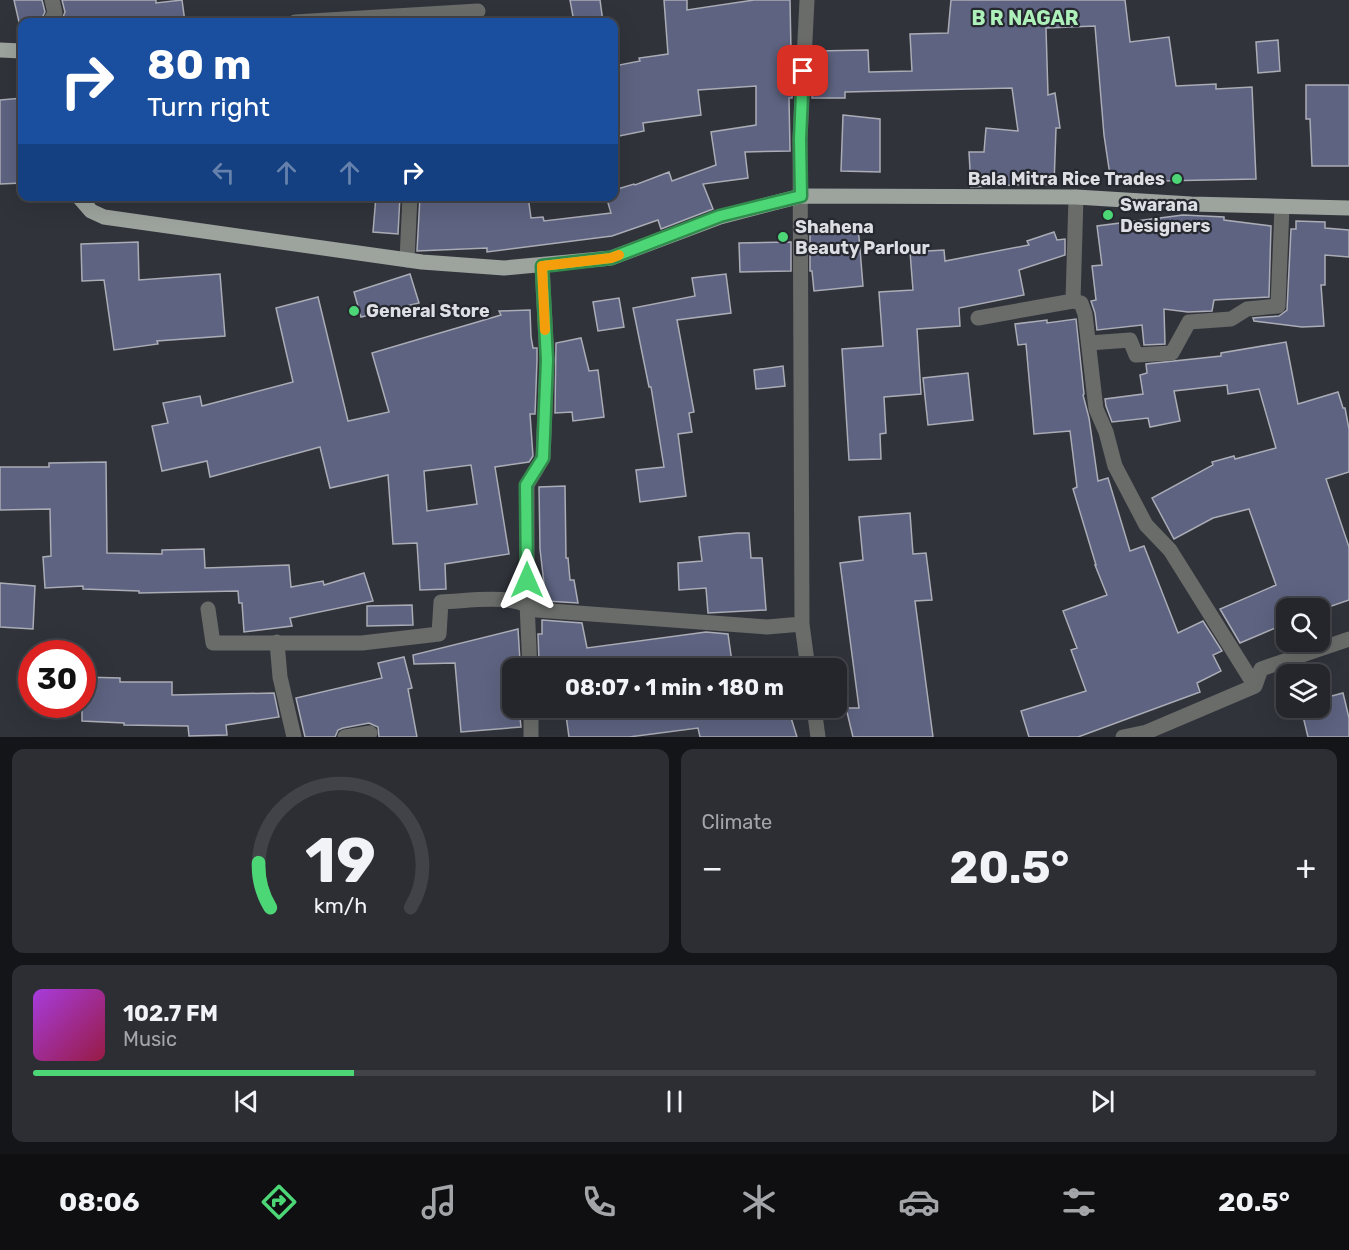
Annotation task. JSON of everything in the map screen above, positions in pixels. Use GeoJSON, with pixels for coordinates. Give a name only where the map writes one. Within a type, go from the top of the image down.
{"type":"FeatureCollection","features":[{"type":"Feature","properties":{"kind":"main road"},"geometry":{"type":"LineString","coordinates":[[0,50],[18,51]]}},
{"type":"Feature","properties":{"kind":"main road"},"geometry":{"type":"LineString","coordinates":[[82,201],[91,211],[104,217],[407,260],[504,268],[611,258],[720,216],[801,196],[835,198],[1076,197],[1134,202],[1349,208]]}},
{"type":"Feature","properties":{"kind":"street"},"geometry":{"type":"LineString","coordinates":[[52,0],[55,14],[52,18]]}},
{"type":"Feature","properties":{"kind":"street"},"geometry":{"type":"LineString","coordinates":[[807,0],[800,139],[802,624],[807,658]]}},
{"type":"Feature","properties":{"kind":"street"},"geometry":{"type":"LineString","coordinates":[[420,18],[478,11]]}},
{"type":"Feature","properties":{"kind":"street"},"geometry":{"type":"LineString","coordinates":[[1073,301],[1076,197]]}},
{"type":"Feature","properties":{"kind":"street"},"geometry":{"type":"LineString","coordinates":[[407,260],[410,201]]}},
{"type":"Feature","properties":{"kind":"street"},"geometry":{"type":"LineString","coordinates":[[1089,343],[1130,340],[1136,355],[1172,353],[1189,322],[1231,319],[1248,309],[1278,306],[1282,207]]}},
{"type":"Feature","properties":{"kind":"street"},"geometry":{"type":"LineString","coordinates":[[530,658],[527,603],[526,485],[543,458],[547,360],[542,266]]}},
{"type":"Feature","properties":{"kind":"street"},"geometry":{"type":"LineString","coordinates":[[978,318],[1073,301],[1081,303],[1085,314],[1096,409],[1106,432],[1115,466],[1146,525],[1170,550],[1255,686]]}},
{"type":"Feature","properties":{"kind":"street"},"geometry":{"type":"LineString","coordinates":[[208,609],[213,643],[362,643],[439,634],[441,602],[498,600],[527,603],[537,610],[549,611],[767,627],[802,624]]}},
{"type":"Feature","properties":{"kind":"street"},"geometry":{"type":"LineString","coordinates":[[1123,737],[1147,732],[1255,686],[1261,669],[1349,639]]}},
{"type":"Feature","properties":{"kind":"street"},"geometry":{"type":"LineString","coordinates":[[277,642],[280,677],[294,737]]}},
{"type":"Feature","properties":{"kind":"street"},"geometry":{"type":"LineString","coordinates":[[531,718],[531,737]]}},
{"type":"Feature","properties":{"kind":"street"},"geometry":{"type":"LineString","coordinates":[[815,718],[818,737]]}},
{"type":"Feature","properties":{"kind":"street"},"geometry":{"type":"LineString","coordinates":[[345,737],[370,733]]}},
{"type":"Feature","properties":{"kind":"building"},"geometry":{"type":"Polygon","coordinates":[[[14,0],[42,0],[45,12],[42,18],[18,18],[14,0]]]}},
{"type":"Feature","properties":{"kind":"building"},"geometry":{"type":"Polygon","coordinates":[[[62,0],[156,0],[156,3],[182,0],[184,18],[63,18],[65,12],[62,0]]]}},
{"type":"Feature","properties":{"kind":"building"},"geometry":{"type":"Polygon","coordinates":[[[570,0],[600,0],[602,18],[573,18],[570,0]]]}},
{"type":"Feature","properties":{"kind":"building"},"geometry":{"type":"Polygon","coordinates":[[[664,0],[687,0],[687,10],[754,0],[790,0],[791,51],[795,51],[792,98],[789,98],[790,151],[745,152],[748,178],[703,184],[713,209],[661,229],[658,220],[612,236],[487,252],[487,248],[417,251],[420,201],[529,201],[531,218],[543,217],[544,221],[611,213],[607,201],[618,201],[618,189],[669,172],[672,181],[716,165],[711,132],[756,125],[756,86],[698,90],[701,115],[643,123],[644,131],[618,136],[618,65],[640,61],[639,58],[668,54],[664,0]]]}},
{"type":"Feature","properties":{"kind":"building"},"geometry":{"type":"Polygon","coordinates":[[[951,0],[1125,0],[1130,42],[1169,37],[1176,86],[1216,84],[1216,89],[1252,87],[1256,179],[1111,182],[1104,135],[1095,26],[1046,28],[1048,95],[1055,93],[1060,128],[1056,128],[1054,185],[971,187],[969,152],[984,152],[986,128],[1018,131],[1012,88],[845,92],[845,98],[812,98],[814,51],[868,50],[869,72],[912,71],[910,34],[948,33],[951,0]]]}},
{"type":"Feature","properties":{"kind":"building"},"geometry":{"type":"Polygon","coordinates":[[[1278,40],[1280,71],[1258,73],[1256,42],[1278,40]]]}},
{"type":"Feature","properties":{"kind":"building"},"geometry":{"type":"Polygon","coordinates":[[[1306,85],[1349,85],[1349,166],[1312,166],[1310,119],[1306,119],[1306,85]]]}},
{"type":"Feature","properties":{"kind":"building"},"geometry":{"type":"Polygon","coordinates":[[[18,98],[18,183],[0,184],[0,100],[18,98]]]}},
{"type":"Feature","properties":{"kind":"building"},"geometry":{"type":"Polygon","coordinates":[[[843,115],[880,119],[880,172],[841,171],[843,115]]]}},
{"type":"Feature","properties":{"kind":"building"},"geometry":{"type":"Polygon","coordinates":[[[376,201],[400,201],[398,234],[373,232],[376,201]]]}},
{"type":"Feature","properties":{"kind":"building"},"geometry":{"type":"Polygon","coordinates":[[[1183,215],[1224,217],[1224,220],[1271,226],[1269,297],[1214,300],[1212,311],[1188,312],[1164,309],[1165,344],[1144,345],[1142,325],[1097,330],[1091,301],[1096,300],[1092,266],[1102,265],[1097,226],[1183,215]]]}},
{"type":"Feature","properties":{"kind":"building"},"geometry":{"type":"Polygon","coordinates":[[[1296,221],[1325,222],[1325,228],[1349,230],[1349,257],[1325,255],[1325,285],[1321,285],[1324,326],[1302,327],[1254,321],[1253,318],[1279,316],[1287,310],[1291,229],[1296,229],[1296,221]]]}},
{"type":"Feature","properties":{"kind":"building"},"geometry":{"type":"Polygon","coordinates":[[[858,225],[863,286],[814,291],[812,271],[810,271],[810,229],[858,225]]]}},
{"type":"Feature","properties":{"kind":"building"},"geometry":{"type":"Polygon","coordinates":[[[1054,232],[1057,240],[1065,239],[1065,255],[1019,270],[1024,295],[959,308],[960,326],[917,329],[921,394],[884,397],[886,433],[880,434],[881,459],[849,460],[842,349],[883,346],[879,292],[913,290],[910,252],[944,250],[945,261],[1029,245],[1027,241],[1054,232]]]}},
{"type":"Feature","properties":{"kind":"building"},"geometry":{"type":"Polygon","coordinates":[[[138,242],[139,280],[220,274],[225,336],[157,341],[158,344],[114,350],[104,280],[82,281],[81,244],[138,242]]]}},
{"type":"Feature","properties":{"kind":"building"},"geometry":{"type":"Polygon","coordinates":[[[791,242],[791,271],[740,272],[739,243],[791,242]]]}},
{"type":"Feature","properties":{"kind":"building"},"geometry":{"type":"Polygon","coordinates":[[[410,274],[419,303],[361,317],[354,292],[410,274]]]}},
{"type":"Feature","properties":{"kind":"building"},"geometry":{"type":"Polygon","coordinates":[[[726,274],[731,313],[677,320],[694,412],[689,413],[692,432],[678,434],[686,496],[640,502],[636,470],[664,467],[651,387],[649,387],[633,308],[695,296],[692,278],[726,274]]]}},
{"type":"Feature","properties":{"kind":"building"},"geometry":{"type":"Polygon","coordinates":[[[318,297],[348,421],[389,412],[372,353],[501,315],[499,311],[530,310],[533,348],[537,348],[535,414],[530,414],[533,456],[529,462],[495,467],[509,554],[445,564],[446,589],[420,590],[417,543],[393,544],[388,475],[330,488],[320,447],[210,477],[207,461],[162,471],[152,426],[168,423],[163,403],[200,396],[202,406],[293,382],[276,308],[318,297]],[[471,465],[424,471],[427,511],[477,504],[471,465]]]}},
{"type":"Feature","properties":{"kind":"building"},"geometry":{"type":"Polygon","coordinates":[[[619,298],[624,327],[598,331],[593,302],[619,298]]]}},
{"type":"Feature","properties":{"kind":"building"},"geometry":{"type":"Polygon","coordinates":[[[1076,319],[1083,395],[1089,418],[1098,481],[1108,478],[1130,551],[1144,546],[1178,633],[1203,621],[1222,651],[1213,655],[1221,671],[1197,683],[1200,692],[1078,737],[1029,737],[1021,711],[1086,691],[1071,650],[1077,648],[1063,611],[1107,595],[1095,565],[1073,489],[1077,487],[1070,431],[1034,434],[1026,344],[1018,345],[1015,324],[1076,319]]]}},
{"type":"Feature","properties":{"kind":"building"},"geometry":{"type":"Polygon","coordinates":[[[581,338],[589,371],[598,370],[604,417],[573,421],[572,412],[555,413],[556,343],[581,338]]]}},
{"type":"Feature","properties":{"kind":"building"},"geometry":{"type":"Polygon","coordinates":[[[1286,342],[1298,404],[1338,392],[1343,408],[1345,408],[1349,429],[1349,472],[1326,479],[1349,547],[1349,600],[1330,607],[1330,598],[1276,598],[1276,628],[1240,643],[1220,609],[1276,585],[1249,509],[1213,518],[1174,539],[1152,498],[1213,465],[1212,462],[1234,456],[1235,459],[1276,448],[1259,389],[1228,394],[1227,385],[1174,391],[1180,421],[1150,427],[1148,418],[1112,422],[1105,399],[1143,394],[1140,375],[1147,373],[1146,364],[1221,356],[1221,353],[1286,342]]]}},
{"type":"Feature","properties":{"kind":"building"},"geometry":{"type":"Polygon","coordinates":[[[783,366],[785,386],[756,389],[754,370],[783,366]]]}},
{"type":"Feature","properties":{"kind":"building"},"geometry":{"type":"Polygon","coordinates":[[[968,373],[973,420],[928,425],[923,378],[968,373]]]}},
{"type":"Feature","properties":{"kind":"building"},"geometry":{"type":"Polygon","coordinates":[[[106,462],[107,553],[162,554],[162,550],[204,549],[205,568],[289,565],[291,587],[323,581],[324,585],[364,573],[373,601],[290,618],[292,626],[244,632],[242,603],[239,603],[238,591],[139,593],[139,591],[83,589],[83,586],[45,588],[43,557],[51,556],[50,509],[0,510],[0,467],[49,467],[49,463],[106,462]]]}},
{"type":"Feature","properties":{"kind":"building"},"geometry":{"type":"Polygon","coordinates":[[[565,486],[566,558],[568,558],[570,580],[574,580],[578,603],[546,601],[540,549],[539,487],[565,486]]]}},
{"type":"Feature","properties":{"kind":"building"},"geometry":{"type":"Polygon","coordinates":[[[910,513],[913,554],[926,553],[932,600],[915,601],[933,737],[853,737],[847,708],[859,708],[840,563],[863,560],[859,517],[910,513]]]}},
{"type":"Feature","properties":{"kind":"building"},"geometry":{"type":"Polygon","coordinates":[[[749,533],[751,558],[762,558],[766,610],[708,613],[706,588],[679,590],[678,563],[702,561],[699,537],[749,533]]]}},
{"type":"Feature","properties":{"kind":"building"},"geometry":{"type":"Polygon","coordinates":[[[0,583],[35,586],[33,629],[0,627],[0,583]]]}},
{"type":"Feature","properties":{"kind":"building"},"geometry":{"type":"Polygon","coordinates":[[[412,605],[413,625],[367,626],[367,606],[412,605]]]}},
{"type":"Feature","properties":{"kind":"building"},"geometry":{"type":"Polygon","coordinates":[[[542,620],[582,623],[587,648],[706,632],[728,634],[731,658],[539,658],[538,634],[542,634],[542,620]]]}},
{"type":"Feature","properties":{"kind":"building"},"geometry":{"type":"Polygon","coordinates":[[[518,629],[520,658],[502,658],[502,718],[520,718],[521,727],[461,732],[455,663],[414,664],[413,655],[518,629]]]}},
{"type":"Feature","properties":{"kind":"building"},"geometry":{"type":"Polygon","coordinates":[[[404,657],[412,688],[408,689],[417,737],[379,737],[378,727],[369,723],[338,730],[335,737],[305,737],[296,698],[382,678],[378,663],[404,657]]]}},
{"type":"Feature","properties":{"kind":"building"},"geometry":{"type":"Polygon","coordinates":[[[96,677],[120,678],[120,682],[172,682],[172,695],[274,693],[279,717],[226,725],[227,735],[189,736],[188,726],[124,725],[124,723],[82,721],[82,718],[96,718],[96,677]]]}},
{"type":"Feature","properties":{"kind":"building"},"geometry":{"type":"Polygon","coordinates":[[[1343,693],[1349,718],[1349,737],[1308,737],[1303,718],[1330,718],[1330,696],[1343,693]]]}},
{"type":"Feature","properties":{"kind":"building"},"geometry":{"type":"Polygon","coordinates":[[[566,718],[791,718],[797,737],[700,737],[698,728],[629,737],[569,737],[566,718]]]}},
{"type":"Feature","properties":{"kind":"slow traffic"},"geometry":{"type":"LineString","coordinates":[[545,330],[542,266],[611,258],[619,255]]}},
{"type":"Feature","properties":{"kind":"place","name":"Bala Mitra Rice Trades"},"geometry":{"type":"Point","coordinates":[1177,179]}},
{"type":"Feature","properties":{"kind":"place","name":"Swarana Designers"},"geometry":{"type":"Point","coordinates":[1108,215]}},
{"type":"Feature","properties":{"kind":"place","name":"Shahena Beauty Parlour"},"geometry":{"type":"Point","coordinates":[783,237]}},
{"type":"Feature","properties":{"kind":"place","name":"General Store"},"geometry":{"type":"Point","coordinates":[354,311]}},
{"type":"Feature","properties":{"kind":"district","name":"B R NAGAR"},"geometry":{"type":"Point","coordinates":[1025,18]}},
{"type":"Feature","properties":{"kind":"route"},"geometry":{"type":"LineString","coordinates":[[527,580],[526,485],[543,458],[547,360],[542,266],[611,258],[720,216],[801,196],[800,139],[803,71]]}}]}
